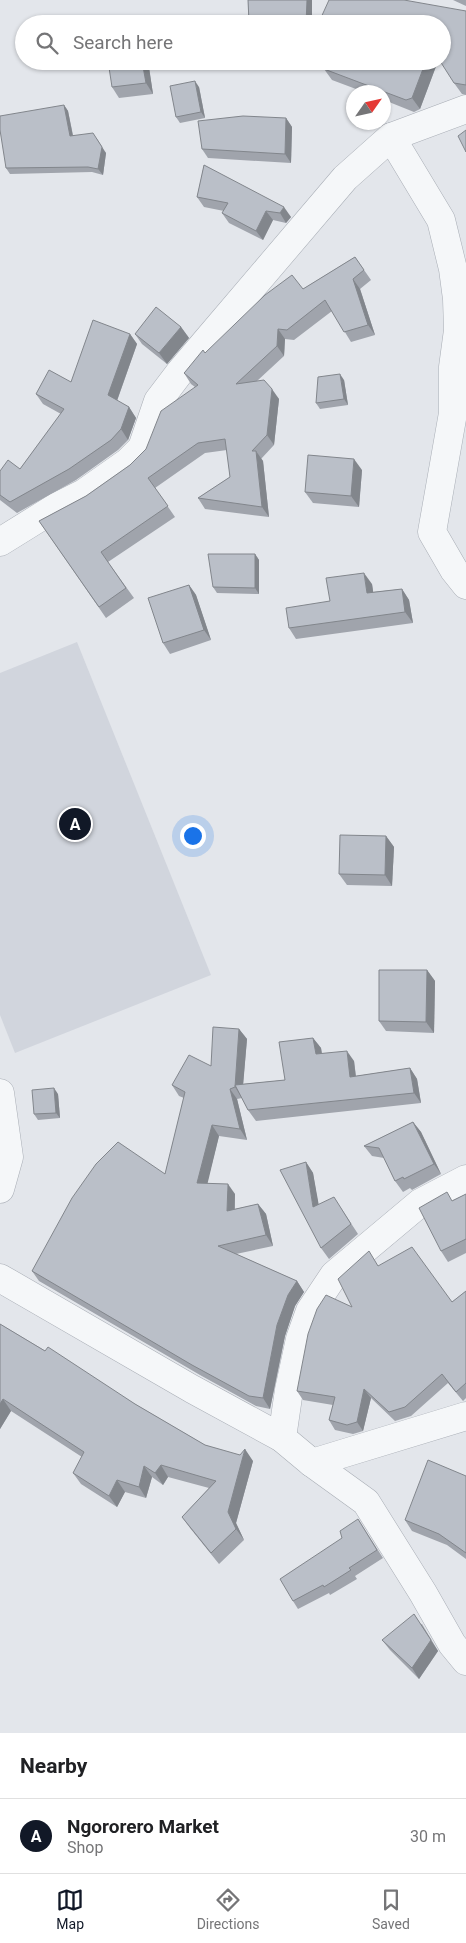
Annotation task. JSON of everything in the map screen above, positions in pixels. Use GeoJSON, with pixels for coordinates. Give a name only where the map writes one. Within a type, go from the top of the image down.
{"type":"FeatureCollection","features":[{"type":"Feature","properties":{"kind":"street"},"geometry":{"type":"LineString","coordinates":[[0,542],[58,506],[84,493],[142,448],[158,401],[180,372],[345,178],[391,137],[466,108]]}},
{"type":"Feature","properties":{"kind":"street"},"geometry":{"type":"LineString","coordinates":[[391,137],[441,220],[453,269],[457,299],[458,330],[453,368],[453,414],[432,532],[454,570],[466,585]]}},
{"type":"Feature","properties":{"kind":"street"},"geometry":{"type":"LineString","coordinates":[[0,1093],[8,1157],[0,1189]]}},
{"type":"Feature","properties":{"kind":"street"},"geometry":{"type":"LineString","coordinates":[[282,1438],[289,1390],[300,1339],[310,1312],[334,1275],[420,1203],[466,1179]]}},
{"type":"Feature","properties":{"kind":"street"},"geometry":{"type":"LineString","coordinates":[[0,1278],[13,1288],[282,1438],[312,1463],[366,1502],[423,1593],[452,1644],[466,1661]]}},
{"type":"Feature","properties":{"kind":"street"},"geometry":{"type":"LineString","coordinates":[[312,1463],[466,1416]]}},
{"type":"Feature","properties":{"kind":"shaded area"},"geometry":{"type":"Polygon","coordinates":[[[77,642],[211,975],[15,1053],[0,1015],[0,673],[77,642]]]}},
{"type":"Feature","properties":{"kind":"building"},"geometry":{"type":"Polygon","coordinates":[[[248,0],[307,0],[306,15],[249,15],[248,0]]]}},
{"type":"Feature","properties":{"kind":"building"},"geometry":{"type":"Polygon","coordinates":[[[329,0],[404,0],[466,11],[466,85],[454,83],[446,70],[451,70],[451,15],[322,15],[329,0]]]}},
{"type":"Feature","properties":{"kind":"building"},"geometry":{"type":"Polygon","coordinates":[[[109,70],[144,70],[146,83],[112,87],[109,70]]]}},
{"type":"Feature","properties":{"kind":"building"},"geometry":{"type":"Polygon","coordinates":[[[327,70],[423,70],[412,98],[406,100],[391,94],[391,85],[366,85],[327,70]]]}},
{"type":"Feature","properties":{"kind":"building"},"geometry":{"type":"Polygon","coordinates":[[[195,81],[201,112],[176,117],[170,86],[195,81]]]}},
{"type":"Feature","properties":{"kind":"building"},"geometry":{"type":"Polygon","coordinates":[[[64,105],[70,136],[93,133],[102,147],[98,169],[88,167],[6,168],[0,130],[0,116],[64,105]]]}},
{"type":"Feature","properties":{"kind":"building"},"geometry":{"type":"Polygon","coordinates":[[[243,116],[286,118],[285,154],[202,149],[198,121],[243,116]]]}},
{"type":"Feature","properties":{"kind":"building"},"geometry":{"type":"Polygon","coordinates":[[[466,130],[466,152],[458,136],[466,130]]]}},
{"type":"Feature","properties":{"kind":"building"},"geometry":{"type":"Polygon","coordinates":[[[204,165],[284,207],[280,213],[266,211],[256,231],[222,213],[228,203],[197,197],[204,165]]]}},
{"type":"Feature","properties":{"kind":"building"},"geometry":{"type":"Polygon","coordinates":[[[355,257],[364,270],[353,279],[368,325],[344,332],[325,300],[287,330],[278,329],[277,346],[236,384],[264,380],[272,389],[267,435],[252,451],[256,451],[262,507],[198,498],[230,477],[225,439],[198,443],[148,478],[168,506],[101,552],[126,588],[99,607],[39,521],[86,496],[130,465],[146,449],[161,411],[198,385],[184,373],[203,350],[205,353],[265,295],[292,275],[303,289],[355,257]]]}},
{"type":"Feature","properties":{"kind":"building"},"geometry":{"type":"Polygon","coordinates":[[[156,307],[181,327],[159,353],[135,334],[156,307]]]}},
{"type":"Feature","properties":{"kind":"building"},"geometry":{"type":"Polygon","coordinates":[[[93,320],[130,334],[108,395],[129,407],[121,429],[111,440],[69,469],[10,502],[0,495],[0,471],[8,460],[20,469],[64,409],[36,394],[49,370],[71,382],[93,320]]]}},
{"type":"Feature","properties":{"kind":"building"},"geometry":{"type":"Polygon","coordinates":[[[340,374],[344,399],[316,403],[318,377],[340,374]]]}},
{"type":"Feature","properties":{"kind":"building"},"geometry":{"type":"Polygon","coordinates":[[[308,455],[354,459],[351,496],[305,492],[308,455]]]}},
{"type":"Feature","properties":{"kind":"building"},"geometry":{"type":"Polygon","coordinates":[[[208,554],[255,554],[255,588],[213,587],[208,554]]]}},
{"type":"Feature","properties":{"kind":"building"},"geometry":{"type":"Polygon","coordinates":[[[364,573],[367,593],[402,589],[405,612],[289,628],[286,608],[330,601],[326,578],[364,573]]]}},
{"type":"Feature","properties":{"kind":"building"},"geometry":{"type":"Polygon","coordinates":[[[189,585],[204,630],[163,643],[148,598],[189,585]]]}},
{"type":"Feature","properties":{"kind":"building"},"geometry":{"type":"Polygon","coordinates":[[[340,835],[386,836],[385,875],[339,874],[340,835]]]}},
{"type":"Feature","properties":{"kind":"building"},"geometry":{"type":"Polygon","coordinates":[[[379,970],[427,970],[426,1022],[379,1021],[379,970]]]}},
{"type":"Feature","properties":{"kind":"building"},"geometry":{"type":"Polygon","coordinates":[[[213,1027],[239,1029],[235,1087],[230,1089],[240,1129],[212,1125],[197,1183],[228,1184],[227,1211],[258,1204],[266,1235],[218,1246],[297,1281],[288,1295],[277,1325],[263,1398],[249,1396],[192,1365],[32,1271],[72,1198],[96,1164],[118,1142],[165,1174],[185,1092],[172,1085],[189,1055],[211,1066],[213,1027]]]}},
{"type":"Feature","properties":{"kind":"building"},"geometry":{"type":"Polygon","coordinates":[[[313,1038],[316,1054],[347,1051],[350,1077],[410,1068],[414,1093],[248,1110],[235,1085],[285,1080],[279,1042],[313,1038]]]}},
{"type":"Feature","properties":{"kind":"building"},"geometry":{"type":"Polygon","coordinates":[[[54,1088],[56,1113],[34,1114],[32,1090],[54,1088]]]}},
{"type":"Feature","properties":{"kind":"building"},"geometry":{"type":"Polygon","coordinates":[[[413,1122],[434,1164],[404,1179],[403,1177],[395,1181],[379,1148],[364,1146],[413,1122]]]}},
{"type":"Feature","properties":{"kind":"building"},"geometry":{"type":"Polygon","coordinates":[[[306,1162],[313,1207],[334,1197],[351,1224],[321,1248],[280,1170],[306,1162]]]}},
{"type":"Feature","properties":{"kind":"building"},"geometry":{"type":"Polygon","coordinates":[[[447,1192],[452,1201],[466,1194],[466,1239],[441,1251],[419,1208],[447,1192]]]}},
{"type":"Feature","properties":{"kind":"building"},"geometry":{"type":"Polygon","coordinates":[[[412,1247],[452,1302],[466,1291],[466,1383],[456,1392],[442,1374],[405,1407],[389,1412],[364,1389],[357,1422],[347,1425],[329,1420],[335,1397],[297,1391],[308,1334],[317,1309],[326,1295],[352,1307],[338,1279],[369,1251],[378,1266],[412,1247]]]}},
{"type":"Feature","properties":{"kind":"building"},"geometry":{"type":"Polygon","coordinates":[[[0,1324],[45,1351],[48,1347],[135,1404],[205,1445],[240,1455],[245,1449],[228,1512],[236,1529],[211,1553],[182,1517],[216,1481],[161,1465],[155,1473],[144,1466],[139,1487],[117,1480],[109,1496],[73,1473],[84,1452],[3,1399],[0,1404],[0,1324]]]}},
{"type":"Feature","properties":{"kind":"building"},"geometry":{"type":"Polygon","coordinates":[[[428,1460],[466,1476],[466,1553],[439,1534],[405,1520],[428,1460]]]}},
{"type":"Feature","properties":{"kind":"building"},"geometry":{"type":"Polygon","coordinates":[[[358,1519],[377,1550],[349,1568],[351,1570],[324,1587],[323,1585],[293,1601],[280,1579],[342,1538],[340,1531],[358,1519]]]}},
{"type":"Feature","properties":{"kind":"building"},"geometry":{"type":"Polygon","coordinates":[[[414,1614],[431,1640],[412,1668],[382,1640],[414,1614]]]}},
{"type":"Feature","properties":{"kind":"place","name":"Ngororero Market"},"geometry":{"type":"Point","coordinates":[75,824]}}]}
